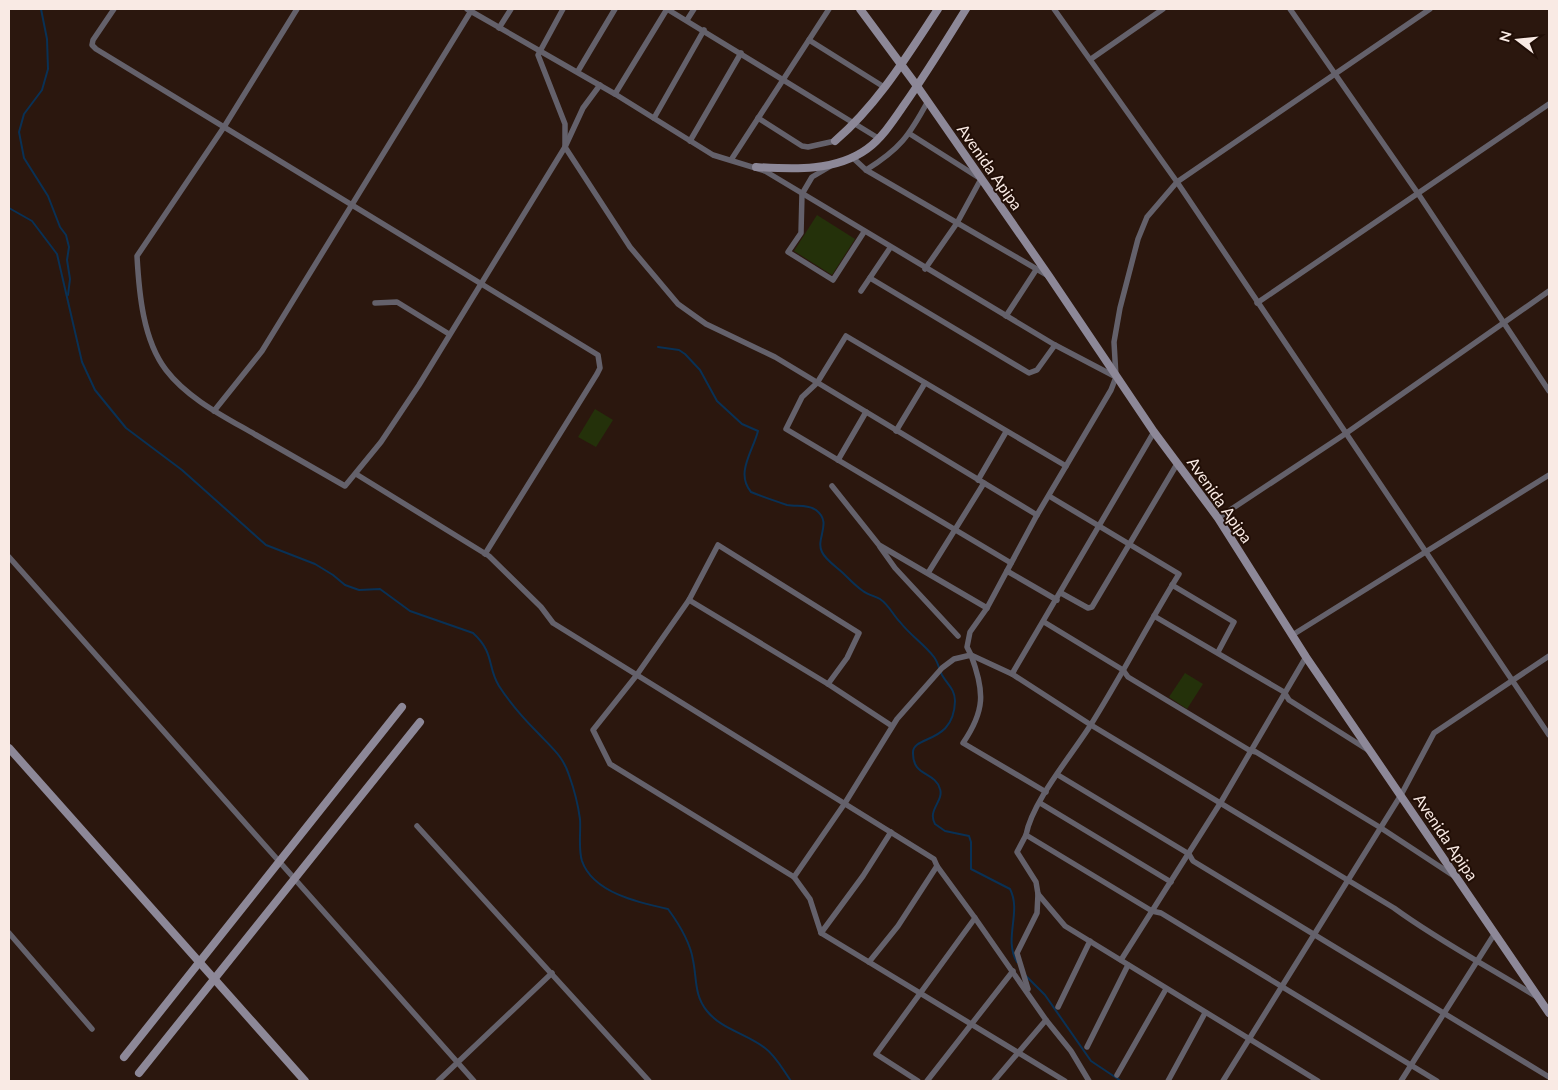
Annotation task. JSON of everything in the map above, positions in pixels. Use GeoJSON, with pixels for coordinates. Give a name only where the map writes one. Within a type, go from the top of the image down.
{"type":"FeatureCollection","features":[{"type":"Feature","properties":{"kind":"street"},"geometry":{"type":"LineString","coordinates":[[114,9],[93,40],[92,45],[598,355],[600,368],[594,380],[485,554]]}},
{"type":"Feature","properties":{"kind":"street"},"geometry":{"type":"LineString","coordinates":[[297,9],[224,127],[137,256],[143,307],[156,353],[166,370],[178,384],[214,411],[345,486],[381,442],[565,146],[583,108],[600,85]]}},
{"type":"Feature","properties":{"kind":"street"},"geometry":{"type":"LineString","coordinates":[[499,28],[511,9]]}},
{"type":"Feature","properties":{"kind":"street"},"geometry":{"type":"LineString","coordinates":[[563,9],[539,49],[538,55],[540,66],[564,124],[565,146],[626,240],[678,304],[693,317],[775,357],[1037,515]]}},
{"type":"Feature","properties":{"kind":"street"},"geometry":{"type":"LineString","coordinates":[[578,72],[615,9]]}},
{"type":"Feature","properties":{"kind":"street"},"geometry":{"type":"LineString","coordinates":[[615,94],[667,9],[878,138]]}},
{"type":"Feature","properties":{"kind":"street"},"geometry":{"type":"LineString","coordinates":[[687,20],[694,9]]}},
{"type":"Feature","properties":{"kind":"street"},"geometry":{"type":"LineString","coordinates":[[731,160],[829,9]]}},
{"type":"Feature","properties":{"kind":"street","name":"Avenida Apipa"},"geometry":{"type":"LineString","coordinates":[[860,9],[928,101],[1154,432],[1218,518],[1294,634],[1306,656],[1549,1014]]}},
{"type":"Feature","properties":{"kind":"street"},"geometry":{"type":"LineString","coordinates":[[758,118],[808,148],[835,141],[855,123],[902,64],[938,9]]}},
{"type":"Feature","properties":{"kind":"street"},"geometry":{"type":"LineString","coordinates":[[214,411],[262,350],[469,10],[600,85],[713,155],[756,167],[794,170],[835,163],[867,149],[889,126],[966,9]]}},
{"type":"Feature","properties":{"kind":"street"},"geometry":{"type":"LineString","coordinates":[[1054,9],[1177,182],[1549,736]]}},
{"type":"Feature","properties":{"kind":"street"},"geometry":{"type":"LineString","coordinates":[[1091,59],[1163,9]]}},
{"type":"Feature","properties":{"kind":"street"},"geometry":{"type":"LineString","coordinates":[[1290,9],[1419,194],[1549,391]]}},
{"type":"Feature","properties":{"kind":"street"},"geometry":{"type":"LineString","coordinates":[[1046,792],[963,743],[976,724],[980,711],[978,674],[972,655],[967,647],[967,639],[987,608],[1037,515],[1106,399],[1116,377],[1114,342],[1120,308],[1138,238],[1148,217],[1177,182],[1430,9]]}},
{"type":"Feature","properties":{"kind":"street"},"geometry":{"type":"LineString","coordinates":[[654,118],[704,30]]}},
{"type":"Feature","properties":{"kind":"street"},"geometry":{"type":"LineString","coordinates":[[809,40],[884,87]]}},
{"type":"Feature","properties":{"kind":"street"},"geometry":{"type":"LineString","coordinates":[[690,141],[741,53]]}},
{"type":"Feature","properties":{"kind":"street"},"geometry":{"type":"LineString","coordinates":[[866,170],[889,155],[910,134],[928,101]]}},
{"type":"Feature","properties":{"kind":"street"},"geometry":{"type":"LineString","coordinates":[[1257,303],[1549,104]]}},
{"type":"Feature","properties":{"kind":"street"},"geometry":{"type":"LineString","coordinates":[[910,134],[982,179],[957,223],[925,269]]}},
{"type":"Feature","properties":{"kind":"street"},"geometry":{"type":"LineString","coordinates":[[852,157],[866,170],[1049,276]]}},
{"type":"Feature","properties":{"kind":"street"},"geometry":{"type":"LineString","coordinates":[[835,163],[812,177],[802,194],[801,233],[788,252],[833,280],[864,232]]}},
{"type":"Feature","properties":{"kind":"street"},"geometry":{"type":"LineString","coordinates":[[756,167],[1055,346],[1116,377]]}},
{"type":"Feature","properties":{"kind":"street"},"geometry":{"type":"LineString","coordinates":[[861,291],[890,248]]}},
{"type":"Feature","properties":{"kind":"street"},"geometry":{"type":"LineString","coordinates":[[1006,316],[1036,270]]}},
{"type":"Feature","properties":{"kind":"street"},"geometry":{"type":"LineString","coordinates":[[870,278],[1029,373],[1037,370],[1055,346]]}},
{"type":"Feature","properties":{"kind":"street"},"geometry":{"type":"LineString","coordinates":[[1218,518],[1345,434],[1549,291]]}},
{"type":"Feature","properties":{"kind":"street"},"geometry":{"type":"LineString","coordinates":[[375,303],[397,302],[449,334]]}},
{"type":"Feature","properties":{"kind":"street"},"geometry":{"type":"LineString","coordinates":[[1011,563],[786,429],[802,397],[817,382],[846,336],[1066,466]]}},
{"type":"Feature","properties":{"kind":"street"},"geometry":{"type":"LineString","coordinates":[[896,431],[925,383]]}},
{"type":"Feature","properties":{"kind":"street"},"geometry":{"type":"LineString","coordinates":[[838,460],[866,412]]}},
{"type":"Feature","properties":{"kind":"street"},"geometry":{"type":"LineString","coordinates":[[928,573],[956,531],[1006,432]]}},
{"type":"Feature","properties":{"kind":"street"},"geometry":{"type":"LineString","coordinates":[[1012,674],[1154,432]]}},
{"type":"Feature","properties":{"kind":"street"},"geometry":{"type":"LineString","coordinates":[[1061,593],[1090,609],[1177,464]]}},
{"type":"Feature","properties":{"kind":"street"},"geometry":{"type":"LineString","coordinates":[[356,474],[485,554],[541,608],[553,623],[934,859],[937,866],[1046,1020],[1071,1051],[1089,1081]]}},
{"type":"Feature","properties":{"kind":"street"},"geometry":{"type":"LineString","coordinates":[[1294,634],[1426,553],[1549,474]]}},
{"type":"Feature","properties":{"kind":"street"},"geometry":{"type":"LineString","coordinates":[[832,486],[895,568],[958,636]]}},
{"type":"Feature","properties":{"kind":"street"},"geometry":{"type":"LineString","coordinates":[[1032,999],[1017,958],[1038,913],[1038,894],[1036,882],[1017,852],[1026,835],[1028,825],[1046,792],[1091,725],[1179,574],[1049,496]]}},
{"type":"Feature","properties":{"kind":"street"},"geometry":{"type":"LineString","coordinates":[[828,684],[851,652],[859,633],[718,545],[689,600],[636,676],[593,730],[610,764],[794,877],[810,899],[821,932],[1065,1081]]}},
{"type":"Feature","properties":{"kind":"street"},"geometry":{"type":"LineString","coordinates":[[879,545],[987,608]]}},
{"type":"Feature","properties":{"kind":"street"},"geometry":{"type":"LineString","coordinates":[[9,556],[474,1081]]}},
{"type":"Feature","properties":{"kind":"street"},"geometry":{"type":"LineString","coordinates":[[1007,571],[1057,600]]}},
{"type":"Feature","properties":{"kind":"street"},"geometry":{"type":"LineString","coordinates":[[1172,585],[1234,622],[1218,652]]}},
{"type":"Feature","properties":{"kind":"street"},"geometry":{"type":"LineString","coordinates":[[689,600],[828,684],[892,726]]}},
{"type":"Feature","properties":{"kind":"street"},"geometry":{"type":"LineString","coordinates":[[1154,616],[1284,692],[1290,700],[1372,753]]}},
{"type":"Feature","properties":{"kind":"street"},"geometry":{"type":"LineString","coordinates":[[1044,622],[1122,670],[1128,677],[1381,828],[1458,879]]}},
{"type":"Feature","properties":{"kind":"street"},"geometry":{"type":"LineString","coordinates":[[794,877],[845,803],[892,726],[942,668],[954,659],[972,655],[1012,674],[1091,725],[1394,908],[1428,933],[1476,959],[1539,998]]}},
{"type":"Feature","properties":{"kind":"street"},"geometry":{"type":"LineString","coordinates":[[1121,960],[1221,802],[1249,750],[1306,656]]}},
{"type":"Feature","properties":{"kind":"street"},"geometry":{"type":"LineString","coordinates":[[1223,1081],[1381,828],[1434,733],[1549,656]]}},
{"type":"Feature","properties":{"kind":"street"},"geometry":{"type":"LineString","coordinates":[[124,1057],[402,707]]}},
{"type":"Feature","properties":{"kind":"street"},"geometry":{"type":"LineString","coordinates":[[138,1073],[420,722]]}},
{"type":"Feature","properties":{"kind":"street"},"geometry":{"type":"LineString","coordinates":[[9,748],[305,1081]]}},
{"type":"Feature","properties":{"kind":"street"},"geometry":{"type":"LineString","coordinates":[[1058,775],[1189,854],[1193,861],[1314,936],[1549,1077]]}},
{"type":"Feature","properties":{"kind":"street"},"geometry":{"type":"LineString","coordinates":[[1040,803],[1171,882]]}},
{"type":"Feature","properties":{"kind":"street"},"geometry":{"type":"LineString","coordinates":[[417,826],[649,1081]]}},
{"type":"Feature","properties":{"kind":"street"},"geometry":{"type":"LineString","coordinates":[[821,932],[863,876],[891,832]]}},
{"type":"Feature","properties":{"kind":"street"},"geometry":{"type":"LineString","coordinates":[[1026,835],[1152,911],[1161,913],[1437,1081]]}},
{"type":"Feature","properties":{"kind":"street"},"geometry":{"type":"LineString","coordinates":[[869,962],[898,926],[937,866]]}},
{"type":"Feature","properties":{"kind":"street"},"geometry":{"type":"LineString","coordinates":[[1038,894],[1065,926],[1318,1081]]}},
{"type":"Feature","properties":{"kind":"street"},"geometry":{"type":"LineString","coordinates":[[918,1081],[876,1054],[975,918]]}},
{"type":"Feature","properties":{"kind":"street"},"geometry":{"type":"LineString","coordinates":[[9,933],[92,1029]]}},
{"type":"Feature","properties":{"kind":"street"},"geometry":{"type":"LineString","coordinates":[[1401,1081],[1476,959],[1495,933]]}},
{"type":"Feature","properties":{"kind":"street"},"geometry":{"type":"LineString","coordinates":[[1058,1007],[1090,942]]}},
{"type":"Feature","properties":{"kind":"street"},"geometry":{"type":"LineString","coordinates":[[1087,1047],[1128,965]]}},
{"type":"Feature","properties":{"kind":"street"},"geometry":{"type":"LineString","coordinates":[[927,1081],[1013,971]]}},
{"type":"Feature","properties":{"kind":"street"},"geometry":{"type":"LineString","coordinates":[[438,1081],[552,974]]}},
{"type":"Feature","properties":{"kind":"street"},"geometry":{"type":"LineString","coordinates":[[1117,1075],[1166,989]]}},
{"type":"Feature","properties":{"kind":"street"},"geometry":{"type":"LineString","coordinates":[[1168,1081],[1205,1013]]}},
{"type":"Feature","properties":{"kind":"street"},"geometry":{"type":"LineString","coordinates":[[994,1081],[1046,1020]]}},
{"type":"Feature","properties":{"kind":"green space"},"geometry":{"type":"Polygon","coordinates":[[[817,215],[855,239],[832,275],[794,251],[817,215]]]}},
{"type":"Feature","properties":{"kind":"green space"},"geometry":{"type":"Polygon","coordinates":[[[595,409],[613,420],[596,447],[578,437],[595,409]]]}},
{"type":"Feature","properties":{"kind":"green space"},"geometry":{"type":"Polygon","coordinates":[[[1185,673],[1203,684],[1187,709],[1169,697],[1185,673]]]}},
{"type":"Feature","properties":{"kind":"waterway"},"geometry":{"type":"LineString","coordinates":[[41,9],[47,39],[48,69],[42,90],[24,114],[19,132],[24,158],[48,196],[60,227],[66,235],[69,247],[67,260],[70,279],[68,295]]}},
{"type":"Feature","properties":{"kind":"waterway"},"geometry":{"type":"LineString","coordinates":[[9,208],[32,221],[57,254],[82,362],[95,390],[126,428],[182,470],[266,545],[315,564],[345,585],[359,590],[380,589],[410,611],[473,633],[480,640],[488,654],[495,679],[503,692],[512,705],[556,752],[566,768],[579,813],[582,861],[588,872],[596,881],[619,895],[631,900],[668,909],[687,939],[693,960],[698,993],[707,1011],[719,1022],[769,1051],[791,1081]]}},
{"type":"Feature","properties":{"kind":"waterway"},"geometry":{"type":"LineString","coordinates":[[658,347],[679,350],[685,354],[700,370],[717,401],[742,424],[758,431],[745,470],[747,485],[751,492],[787,505],[806,506],[816,510],[821,515],[824,525],[820,547],[824,555],[859,588],[883,601],[904,627],[935,659],[942,675],[954,693],[953,715],[942,732],[915,747],[913,752],[914,760],[916,766],[934,779],[940,789],[940,798],[933,814],[935,824],[945,831],[969,836],[971,842],[971,869],[1010,889],[1014,907],[1012,944],[1017,962]]}},
{"type":"Feature","properties":{"kind":"waterway"},"geometry":{"type":"LineString","coordinates":[[1026,976],[1045,995],[1091,1061],[1121,1081]]}}]}
